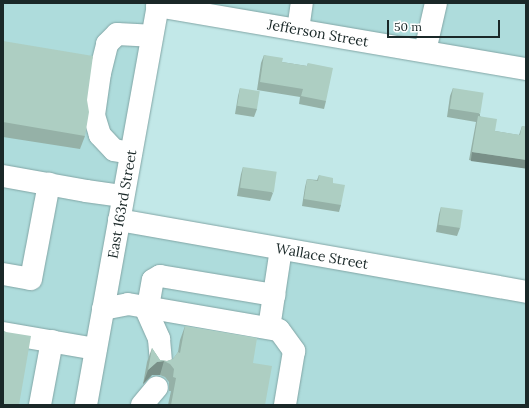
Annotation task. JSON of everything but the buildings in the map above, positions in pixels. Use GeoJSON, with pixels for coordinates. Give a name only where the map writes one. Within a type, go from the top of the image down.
{"type":"FeatureCollection","features":[{"type":"Feature","properties":{"kind":"street"},"geometry":{"type":"LineString","coordinates":[[298,30],[302,3]]}},
{"type":"Feature","properties":{"kind":"street"},"geometry":{"type":"LineString","coordinates":[[425,51],[436,3]]}},
{"type":"Feature","properties":{"kind":"street","name":"Jefferson Street"},"geometry":{"type":"LineString","coordinates":[[157,4],[207,8],[298,30],[526,69]]}},
{"type":"Feature","properties":{"kind":"street","name":"East 163rd Street"},"geometry":{"type":"LineString","coordinates":[[86,405],[157,4]]}},
{"type":"Feature","properties":{"kind":"street"},"geometry":{"type":"LineString","coordinates":[[131,153],[114,150],[100,135],[94,116],[100,73],[107,44],[117,34],[151,36]]}},
{"type":"Feature","properties":{"kind":"street"},"geometry":{"type":"LineString","coordinates":[[3,176],[123,196]]}},
{"type":"Feature","properties":{"kind":"street"},"geometry":{"type":"LineString","coordinates":[[3,274],[31,279],[49,184]]}},
{"type":"Feature","properties":{"kind":"street","name":"Wallace Street"},"geometry":{"type":"LineString","coordinates":[[119,220],[526,292]]}},
{"type":"Feature","properties":{"kind":"street"},"geometry":{"type":"LineString","coordinates":[[269,328],[281,249]]}},
{"type":"Feature","properties":{"kind":"street"},"geometry":{"type":"LineString","coordinates":[[161,362],[158,339],[146,307],[153,280],[160,276],[274,295]]}},
{"type":"Feature","properties":{"kind":"street"},"geometry":{"type":"LineString","coordinates":[[103,309],[128,304],[279,330],[294,350],[284,405]]}},
{"type":"Feature","properties":{"kind":"street"},"geometry":{"type":"LineString","coordinates":[[3,332],[96,349]]}},
{"type":"Feature","properties":{"kind":"street"},"geometry":{"type":"LineString","coordinates":[[40,405],[52,341]]}},
{"type":"Feature","properties":{"kind":"street"},"geometry":{"type":"LineString","coordinates":[[142,405],[157,387]]}},
{"type":"Feature","properties":{"kind":"shaded area"},"geometry":{"type":"Polygon","coordinates":[[[3,3],[154,3],[119,220],[526,291],[526,405],[3,405],[3,3]]]}},
{"type":"Feature","properties":{"kind":"shaded area"},"geometry":{"type":"Polygon","coordinates":[[[205,3],[526,3],[526,60],[205,3]]]}}]}
